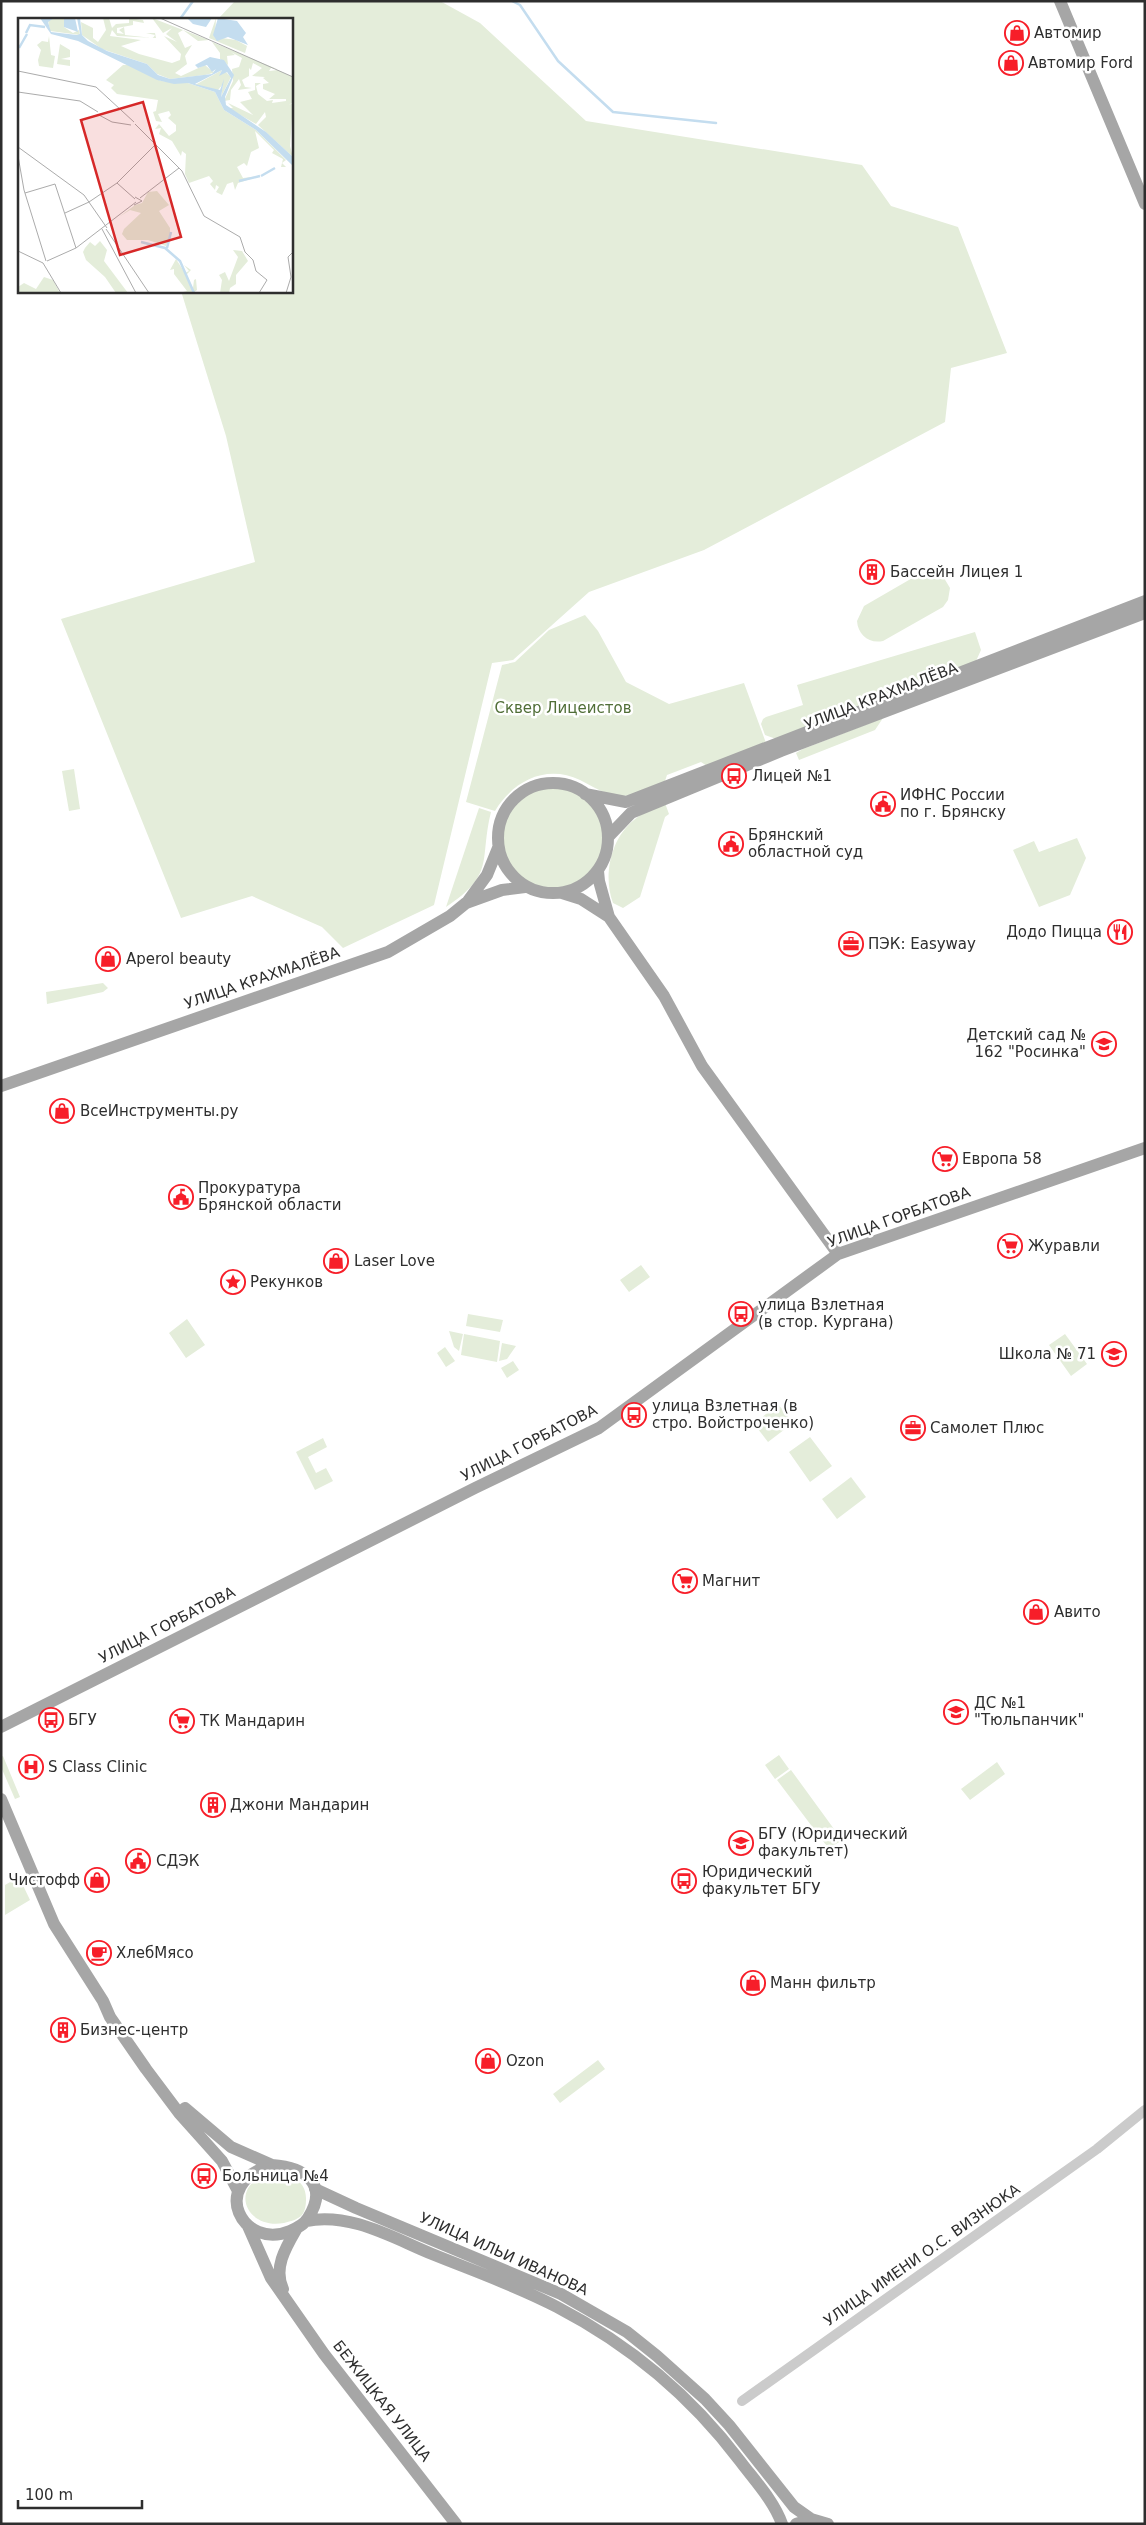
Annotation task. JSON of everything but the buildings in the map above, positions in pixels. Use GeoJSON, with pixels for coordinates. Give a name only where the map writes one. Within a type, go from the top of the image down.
{"type":"FeatureCollection","features":[{"type":"Feature","properties":{"kind":"main road"},"geometry":{"type":"LineString","coordinates":[[1060,1],[1145,204]]}},
{"type":"Feature","properties":{"kind":"main road"},"geometry":{"type":"LineString","coordinates":[[608,838],[628,807],[1145,601]]}},
{"type":"Feature","properties":{"kind":"main road","name":"УЛИЦА КРАХМАЛЁВА"},"geometry":{"type":"LineString","coordinates":[[585,794],[628,807],[769,757],[1145,612]]}},
{"type":"Feature","properties":{"kind":"main road","name":"УЛИЦА КРАХМАЛЁВА"},"geometry":{"type":"LineString","coordinates":[[562,893],[543,893],[526,887],[507,870],[498,848],[500,820],[514,798],[524,791],[536,785],[555,783],[574,787],[598,806],[604,817],[608,838],[606,855],[598,871]]}},
{"type":"Feature","properties":{"kind":"main road"},"geometry":{"type":"LineString","coordinates":[[466,903],[487,875],[498,848]]}},
{"type":"Feature","properties":{"kind":"main road"},"geometry":{"type":"LineString","coordinates":[[562,893],[577,888],[598,871]]}},
{"type":"Feature","properties":{"kind":"main road"},"geometry":{"type":"LineString","coordinates":[[598,871],[609,917],[664,996],[702,1066],[838,1254]]}},
{"type":"Feature","properties":{"kind":"main road","name":"УЛИЦА КРАХМАЛЁВА"},"geometry":{"type":"LineString","coordinates":[[1,1086],[388,952],[450,916],[466,903],[502,890],[526,887]]}},
{"type":"Feature","properties":{"kind":"main road"},"geometry":{"type":"LineString","coordinates":[[562,893],[580,899],[609,917]]}},
{"type":"Feature","properties":{"kind":"main road","name":"УЛИЦА ГОРБАТОВА"},"geometry":{"type":"LineString","coordinates":[[1,1727],[475,1488],[599,1428],[838,1254],[1145,1148]]}},
{"type":"Feature","properties":{"kind":"main road"},"geometry":{"type":"LineString","coordinates":[[1,1799],[54,1924],[103,2001],[110,2017],[179,2112],[222,2161],[238,2191]]}},
{"type":"Feature","properties":{"kind":"main road"},"geometry":{"type":"LineString","coordinates":[[103,2001],[115,2013],[185,2109],[231,2148],[272,2165],[289,2166],[302,2171],[313,2182],[315,2189],[313,2211],[282,2257],[279,2269],[280,2284],[286,2296]]}},
{"type":"Feature","properties":{"kind":"main road"},"geometry":{"type":"LineString","coordinates":[[272,2165],[252,2173],[242,2181],[238,2191],[238,2211],[248,2226],[271,2278],[286,2296]]}},
{"type":"Feature","properties":{"kind":"main road","name":"УЛИЦА ИЛЬИ ИВАНОВА"},"geometry":{"type":"LineString","coordinates":[[315,2189],[561,2294],[627,2332],[705,2399],[729,2425],[789,2502],[811,2519]]}},
{"type":"Feature","properties":{"kind":"main road","name":"УЛИЦА ИЛЬИ ИВАНОВА"},"geometry":{"type":"LineString","coordinates":[[302,2225],[331,2219],[359,2225],[555,2306],[602,2332],[650,2366],[697,2408],[719,2433],[765,2494],[782,2524]]}},
{"type":"Feature","properties":{"kind":"main road"},"geometry":{"type":"LineString","coordinates":[[248,2226],[268,2234],[286,2233],[302,2225]]}},
{"type":"Feature","properties":{"kind":"main road","name":"БЕЖИЦКАЯ УЛИЦА"},"geometry":{"type":"LineString","coordinates":[[286,2296],[324,2354],[456,2524]]}},
{"type":"Feature","properties":{"kind":"main road"},"geometry":{"type":"LineString","coordinates":[[796,2524],[811,2519],[828,2524]]}},
{"type":"Feature","properties":{"kind":"street","name":"УЛИЦА ИМЕНИ О.С. ВИЗНЮКА"},"geometry":{"type":"LineString","coordinates":[[742,2401],[1097,2149],[1145,2110]]}},
{"type":"Feature","properties":{"kind":"green space"},"geometry":{"type":"Polygon","coordinates":[[[235,1],[440,1],[480,23],[586,121],[862,165],[891,206],[958,227],[1007,353],[951,368],[945,422],[704,550],[589,592],[513,660],[492,663],[434,905],[343,948],[322,927],[252,896],[181,918],[61,619],[255,562],[226,436],[181,292],[292,292],[292,18],[219,18],[235,1]]]}},
{"type":"Feature","properties":{"kind":"green space"},"geometry":{"type":"Polygon","coordinates":[[[933,572],[944,578],[950,588],[948,600],[943,607],[883,641],[869,640],[862,634],[857,621],[864,606],[921,573],[933,572]]]}},
{"type":"Feature","properties":{"kind":"green space","name":"Сквер Лицеистов"},"geometry":{"type":"Polygon","coordinates":[[[585,615],[598,631],[626,682],[669,704],[744,683],[766,743],[707,766],[701,762],[667,775],[664,784],[633,795],[612,794],[601,791],[580,780],[555,774],[532,778],[521,784],[502,800],[495,811],[466,802],[502,665],[515,662],[549,630],[585,615]]]}},
{"type":"Feature","properties":{"kind":"green space"},"geometry":{"type":"Polygon","coordinates":[[[975,632],[981,650],[976,661],[776,739],[765,735],[761,724],[763,719],[803,705],[797,685],[975,632]]]}},
{"type":"Feature","properties":{"kind":"green space"},"geometry":{"type":"Polygon","coordinates":[[[883,718],[875,730],[799,760],[796,753],[803,749],[883,718]]]}},
{"type":"Feature","properties":{"kind":"green space"},"geometry":{"type":"Polygon","coordinates":[[[74,769],[80,809],[69,811],[62,771],[74,769]]]}},
{"type":"Feature","properties":{"kind":"green space"},"geometry":{"type":"Polygon","coordinates":[[[553,788],[572,792],[588,803],[599,819],[603,838],[599,857],[588,873],[572,884],[553,888],[534,884],[518,873],[507,857],[503,838],[507,819],[518,803],[534,792],[553,788]]]}},
{"type":"Feature","properties":{"kind":"green space"},"geometry":{"type":"Polygon","coordinates":[[[665,803],[669,814],[665,817],[640,897],[623,908],[613,903],[610,893],[609,870],[614,848],[619,837],[634,820],[645,812],[665,803]]]}},
{"type":"Feature","properties":{"kind":"green space"},"geometry":{"type":"Polygon","coordinates":[[[479,808],[491,812],[483,865],[472,885],[446,907],[479,808]]]}},
{"type":"Feature","properties":{"kind":"green space"},"geometry":{"type":"Polygon","coordinates":[[[1077,838],[1086,858],[1070,895],[1039,907],[1013,850],[1034,841],[1039,852],[1077,838]]]}},
{"type":"Feature","properties":{"kind":"green space"},"geometry":{"type":"Polygon","coordinates":[[[103,983],[108,988],[103,992],[47,1004],[46,992],[103,983]]]}},
{"type":"Feature","properties":{"kind":"green space"},"geometry":{"type":"Polygon","coordinates":[[[641,1265],[650,1277],[629,1292],[620,1280],[641,1265]]]}},
{"type":"Feature","properties":{"kind":"green space"},"geometry":{"type":"Polygon","coordinates":[[[468,1314],[503,1320],[500,1332],[466,1326],[468,1314]]]}},
{"type":"Feature","properties":{"kind":"green space"},"geometry":{"type":"Polygon","coordinates":[[[187,1319],[205,1345],[186,1358],[169,1333],[187,1319]]]}},
{"type":"Feature","properties":{"kind":"green space"},"geometry":{"type":"Polygon","coordinates":[[[449,1331],[463,1334],[459,1351],[454,1347],[449,1331]]]}},
{"type":"Feature","properties":{"kind":"green space"},"geometry":{"type":"Polygon","coordinates":[[[464,1334],[500,1341],[497,1362],[461,1355],[464,1334]]]}},
{"type":"Feature","properties":{"kind":"green space"},"geometry":{"type":"Polygon","coordinates":[[[1065,1334],[1087,1364],[1071,1376],[1049,1345],[1065,1334]]]}},
{"type":"Feature","properties":{"kind":"green space"},"geometry":{"type":"Polygon","coordinates":[[[502,1343],[516,1346],[507,1359],[499,1361],[502,1343]]]}},
{"type":"Feature","properties":{"kind":"green space"},"geometry":{"type":"Polygon","coordinates":[[[445,1347],[455,1361],[446,1367],[437,1353],[445,1347]]]}},
{"type":"Feature","properties":{"kind":"green space"},"geometry":{"type":"Polygon","coordinates":[[[513,1361],[519,1370],[507,1378],[501,1368],[513,1361]]]}},
{"type":"Feature","properties":{"kind":"green space"},"geometry":{"type":"Polygon","coordinates":[[[778,1404],[793,1423],[768,1442],[754,1424],[778,1404]]]}},
{"type":"Feature","properties":{"kind":"green space"},"geometry":{"type":"Polygon","coordinates":[[[810,1437],[832,1466],[810,1482],[789,1452],[810,1437]]]}},
{"type":"Feature","properties":{"kind":"green space"},"geometry":{"type":"Polygon","coordinates":[[[323,1438],[327,1447],[308,1457],[316,1473],[326,1468],[333,1481],[315,1490],[296,1452],[323,1438]]]}},
{"type":"Feature","properties":{"kind":"green space"},"geometry":{"type":"Polygon","coordinates":[[[851,1477],[866,1497],[837,1519],[822,1499],[851,1477]]]}},
{"type":"Feature","properties":{"kind":"green space"},"geometry":{"type":"Polygon","coordinates":[[[779,1755],[789,1769],[775,1779],[765,1765],[779,1755]]]}},
{"type":"Feature","properties":{"kind":"green space"},"geometry":{"type":"Polygon","coordinates":[[[3,1756],[20,1797],[15,1799],[1,1767],[1,1757],[3,1756]]]}},
{"type":"Feature","properties":{"kind":"green space"},"geometry":{"type":"Polygon","coordinates":[[[997,1762],[1005,1774],[970,1800],[961,1789],[997,1762]]]}},
{"type":"Feature","properties":{"kind":"green space"},"geometry":{"type":"Polygon","coordinates":[[[791,1770],[842,1840],[829,1849],[777,1780],[791,1770]]]}},
{"type":"Feature","properties":{"kind":"green space"},"geometry":{"type":"Polygon","coordinates":[[[19,1877],[30,1900],[5,1915],[5,1885],[19,1877]]]}},
{"type":"Feature","properties":{"kind":"green space"},"geometry":{"type":"Polygon","coordinates":[[[598,2060],[605,2069],[560,2103],[553,2094],[598,2060]]]}},
{"type":"Feature","properties":{"kind":"green space"},"geometry":{"type":"Polygon","coordinates":[[[268,2174],[294,2178],[303,2186],[306,2204],[304,2212],[300,2217],[284,2223],[271,2223],[260,2220],[252,2214],[247,2206],[245,2197],[248,2188],[256,2180],[268,2174]]]}},
{"type":"Feature","properties":{"kind":"waterway"},"geometry":{"type":"LineString","coordinates":[[181,18],[193,1]]}},
{"type":"Feature","properties":{"kind":"waterway"},"geometry":{"type":"LineString","coordinates":[[512,1],[520,5],[558,61],[613,112],[716,123]]}},
{"type":"Feature","properties":{"kind":"place","name":"Автомир"},"geometry":{"type":"Point","coordinates":[1017,33]}},
{"type":"Feature","properties":{"kind":"place","name":"Автомир Ford"},"geometry":{"type":"Point","coordinates":[1011,63]}},
{"type":"Feature","properties":{"kind":"place","name":"Бассейн Лицея 1"},"geometry":{"type":"Point","coordinates":[872,572]}},
{"type":"Feature","properties":{"kind":"place","name":"Лицей №1"},"geometry":{"type":"Point","coordinates":[734,776]}},
{"type":"Feature","properties":{"kind":"place","name":"ИФНС России по г. Брянску"},"geometry":{"type":"Point","coordinates":[883,804]}},
{"type":"Feature","properties":{"kind":"place","name":"Брянский областной суд"},"geometry":{"type":"Point","coordinates":[731,844]}},
{"type":"Feature","properties":{"kind":"place","name":"Додо Пицца"},"geometry":{"type":"Point","coordinates":[1120,932]}},
{"type":"Feature","properties":{"kind":"place","name":"ПЭК: Easyway"},"geometry":{"type":"Point","coordinates":[851,944]}},
{"type":"Feature","properties":{"kind":"place","name":"Aperol beauty"},"geometry":{"type":"Point","coordinates":[108,959]}},
{"type":"Feature","properties":{"kind":"place","name":"Детский сад № 162 \"Росинка\""},"geometry":{"type":"Point","coordinates":[1104,1044]}},
{"type":"Feature","properties":{"kind":"place","name":"ВсеИнструменты.ру"},"geometry":{"type":"Point","coordinates":[62,1111]}},
{"type":"Feature","properties":{"kind":"place","name":"Европа 58"},"geometry":{"type":"Point","coordinates":[945,1159]}},
{"type":"Feature","properties":{"kind":"place","name":"Прокуратура Брянской области"},"geometry":{"type":"Point","coordinates":[181,1197]}},
{"type":"Feature","properties":{"kind":"place","name":"Журавли"},"geometry":{"type":"Point","coordinates":[1010,1246]}},
{"type":"Feature","properties":{"kind":"place","name":"Laser Love"},"geometry":{"type":"Point","coordinates":[336,1261]}},
{"type":"Feature","properties":{"kind":"place","name":"Рекунков"},"geometry":{"type":"Point","coordinates":[233,1282]}},
{"type":"Feature","properties":{"kind":"place","name":"улица Взлетная (в стор. Кургана)"},"geometry":{"type":"Point","coordinates":[741,1314]}},
{"type":"Feature","properties":{"kind":"place","name":"Школа № 71"},"geometry":{"type":"Point","coordinates":[1114,1354]}},
{"type":"Feature","properties":{"kind":"place","name":"улица Взлетная (в стро. Войстроченко)"},"geometry":{"type":"Point","coordinates":[634,1415]}},
{"type":"Feature","properties":{"kind":"place","name":"Самолет Плюс"},"geometry":{"type":"Point","coordinates":[913,1428]}},
{"type":"Feature","properties":{"kind":"place","name":"Магнит"},"geometry":{"type":"Point","coordinates":[685,1581]}},
{"type":"Feature","properties":{"kind":"place","name":"Авито"},"geometry":{"type":"Point","coordinates":[1036,1612]}},
{"type":"Feature","properties":{"kind":"place","name":"ДС №1 \"Тюльпанчик\""},"geometry":{"type":"Point","coordinates":[956,1712]}},
{"type":"Feature","properties":{"kind":"place","name":"БГУ"},"geometry":{"type":"Point","coordinates":[51,1720]}},
{"type":"Feature","properties":{"kind":"place","name":"ТК Мандарин"},"geometry":{"type":"Point","coordinates":[182,1721]}},
{"type":"Feature","properties":{"kind":"place","name":"S Class Clinic"},"geometry":{"type":"Point","coordinates":[31,1767]}},
{"type":"Feature","properties":{"kind":"place","name":"Джони Мандарин"},"geometry":{"type":"Point","coordinates":[213,1805]}},
{"type":"Feature","properties":{"kind":"place","name":"БГУ (Юридический факультет)"},"geometry":{"type":"Point","coordinates":[741,1843]}},
{"type":"Feature","properties":{"kind":"place","name":"СДЭК"},"geometry":{"type":"Point","coordinates":[138,1861]}},
{"type":"Feature","properties":{"kind":"place","name":"Чистофф"},"geometry":{"type":"Point","coordinates":[97,1880]}},
{"type":"Feature","properties":{"kind":"place","name":"Юридический факультет БГУ"},"geometry":{"type":"Point","coordinates":[684,1881]}},
{"type":"Feature","properties":{"kind":"place","name":"ХлебМясо"},"geometry":{"type":"Point","coordinates":[99,1953]}},
{"type":"Feature","properties":{"kind":"place","name":"Манн фильтр"},"geometry":{"type":"Point","coordinates":[753,1983]}},
{"type":"Feature","properties":{"kind":"place","name":"Бизнес-центр"},"geometry":{"type":"Point","coordinates":[63,2030]}},
{"type":"Feature","properties":{"kind":"place","name":"Ozon"},"geometry":{"type":"Point","coordinates":[488,2061]}},
{"type":"Feature","properties":{"kind":"place","name":"Больница №4"},"geometry":{"type":"Point","coordinates":[204,2176]}}]}
